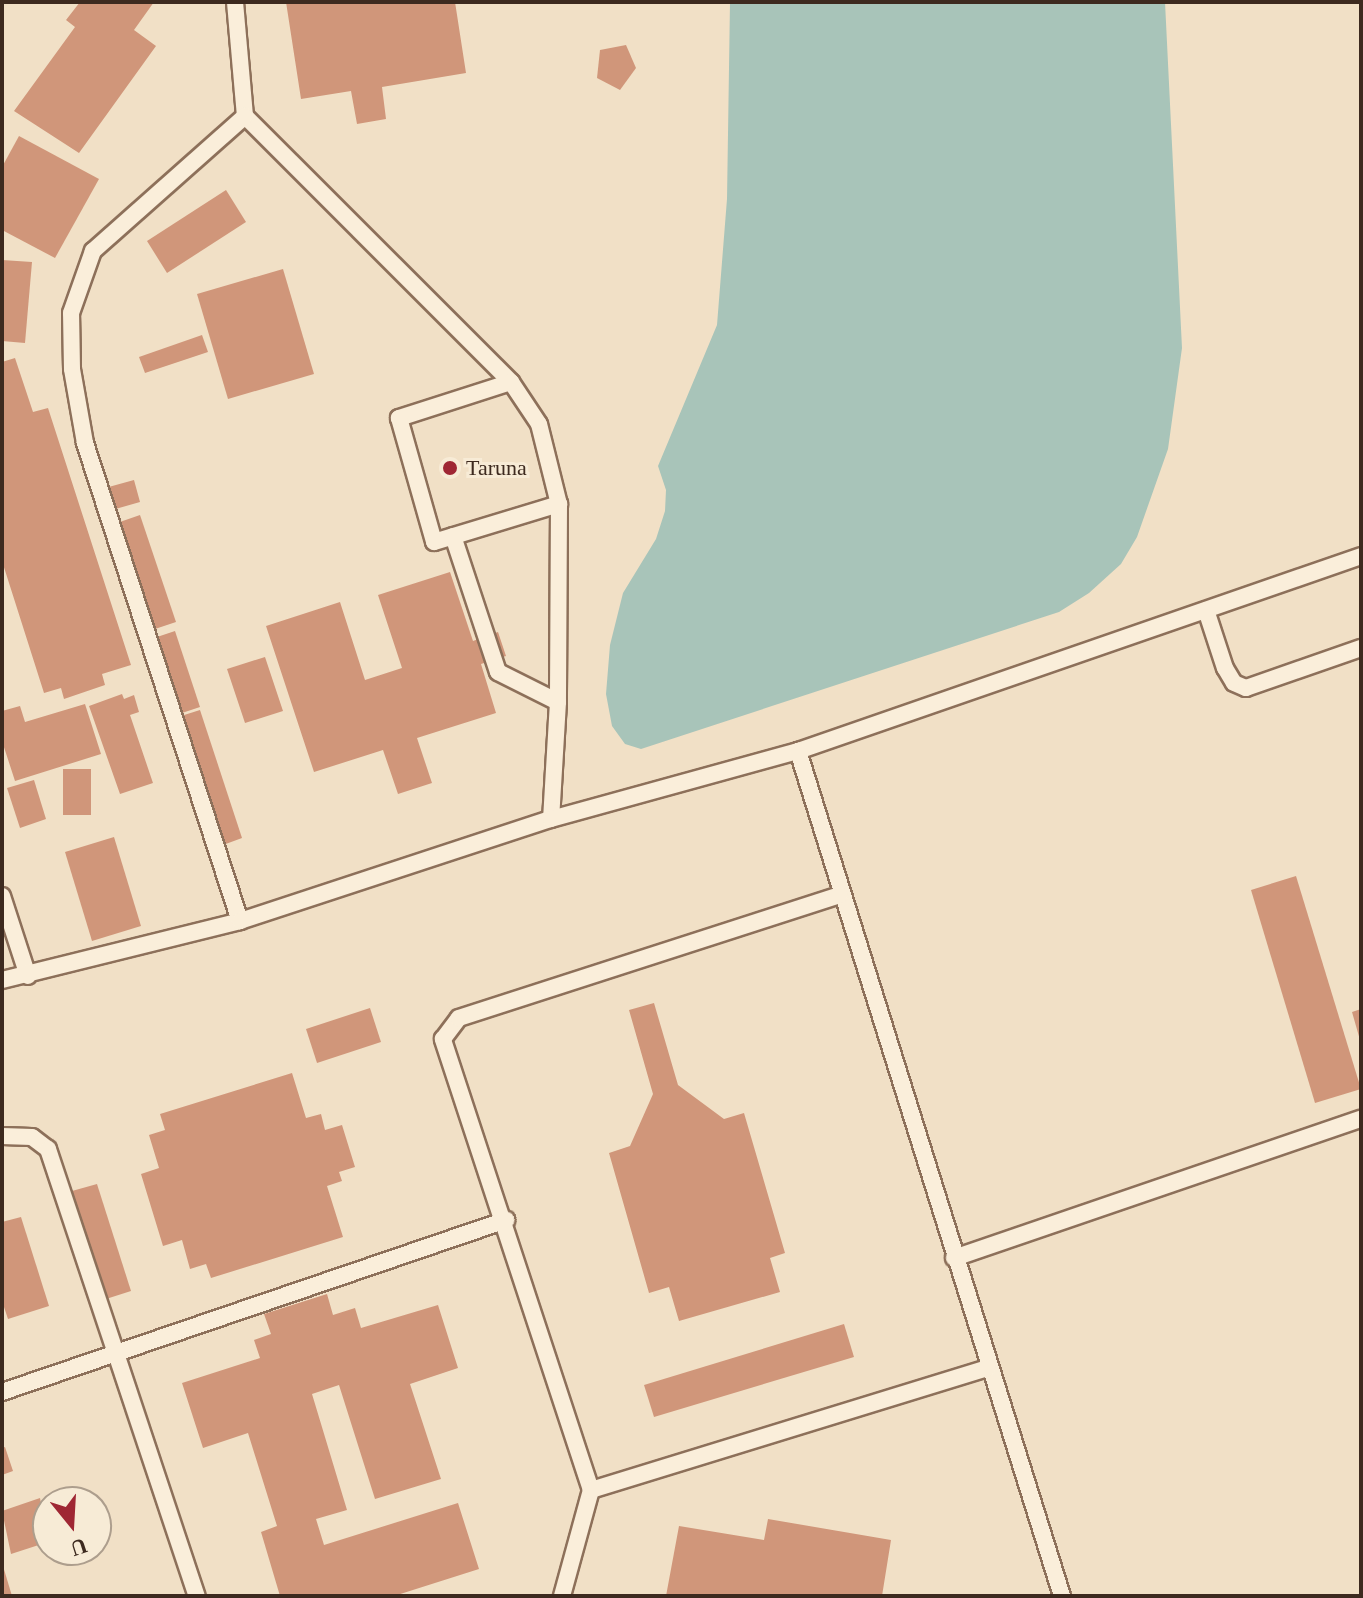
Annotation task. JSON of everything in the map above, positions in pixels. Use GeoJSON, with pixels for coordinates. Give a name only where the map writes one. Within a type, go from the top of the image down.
{"type":"FeatureCollection","features":[{"type":"Feature","properties":{"kind":"lane"},"geometry":{"type":"LineString","coordinates":[[235,2],[245,116],[511,382],[539,424],[559,504],[558,702],[551,819]]}},
{"type":"Feature","properties":{"kind":"lane"},"geometry":{"type":"LineString","coordinates":[[240,921],[85,443],[72,369],[71,313],[93,251],[245,116]]}},
{"type":"Feature","properties":{"kind":"lane"},"geometry":{"type":"LineString","coordinates":[[511,382],[399,418],[434,542],[559,504]]}},
{"type":"Feature","properties":{"kind":"lane"},"geometry":{"type":"LineString","coordinates":[[453,536],[498,672],[558,702]]}},
{"type":"Feature","properties":{"kind":"lane"},"geometry":{"type":"LineString","coordinates":[[2,980],[240,921],[551,819],[798,751],[1361,556]]}},
{"type":"Feature","properties":{"kind":"lane"},"geometry":{"type":"LineString","coordinates":[[1206,610],[1225,668],[1234,683],[1246,688],[1361,648]]}},
{"type":"Feature","properties":{"kind":"lane"},"geometry":{"type":"LineString","coordinates":[[798,751],[840,895],[1062,1596]]}},
{"type":"Feature","properties":{"kind":"lane"},"geometry":{"type":"LineString","coordinates":[[562,1596],[591,1490],[506,1220],[443,1039],[459,1018],[840,895]]}},
{"type":"Feature","properties":{"kind":"lane"},"geometry":{"type":"LineString","coordinates":[[2,896],[28,976]]}},
{"type":"Feature","properties":{"kind":"lane"},"geometry":{"type":"LineString","coordinates":[[954,1258],[1361,1119]]}},
{"type":"Feature","properties":{"kind":"lane"},"geometry":{"type":"LineString","coordinates":[[2,1136],[32,1137],[48,1149],[197,1596]]}},
{"type":"Feature","properties":{"kind":"lane"},"geometry":{"type":"LineString","coordinates":[[2,1392],[506,1220]]}},
{"type":"Feature","properties":{"kind":"lane"},"geometry":{"type":"LineString","coordinates":[[591,1490],[988,1368]]}},
{"type":"Feature","properties":{"kind":"shaded area"},"geometry":{"type":"Polygon","coordinates":[[[730,2],[1165,2],[1182,348],[1168,449],[1137,537],[1121,564],[1089,593],[1059,612],[641,749],[625,744],[612,726],[606,694],[610,645],[623,593],[656,539],[665,511],[666,490],[658,466],[717,325],[727,199],[730,2]]]}},
{"type":"Feature","properties":{"kind":"building"},"geometry":{"type":"Polygon","coordinates":[[[80,2],[154,2],[134,30],[156,46],[79,153],[14,111],[75,27],[66,20],[80,2]]]}},
{"type":"Feature","properties":{"kind":"building"},"geometry":{"type":"Polygon","coordinates":[[[286,2],[455,2],[466,73],[382,87],[386,119],[357,124],[351,91],[301,99],[286,2]]]}},
{"type":"Feature","properties":{"kind":"building"},"geometry":{"type":"Polygon","coordinates":[[[626,45],[636,68],[620,90],[597,78],[600,50],[626,45]]]}},
{"type":"Feature","properties":{"kind":"building"},"geometry":{"type":"Polygon","coordinates":[[[19,136],[99,179],[55,258],[2,230],[2,167],[19,136]]]}},
{"type":"Feature","properties":{"kind":"building"},"geometry":{"type":"Polygon","coordinates":[[[226,190],[246,222],[167,273],[147,241],[226,190]]]}},
{"type":"Feature","properties":{"kind":"building"},"geometry":{"type":"Polygon","coordinates":[[[2,260],[32,262],[25,343],[2,341],[2,260]]]}},
{"type":"Feature","properties":{"kind":"building"},"geometry":{"type":"Polygon","coordinates":[[[283,269],[314,374],[228,399],[197,294],[283,269]]]}},
{"type":"Feature","properties":{"kind":"building"},"geometry":{"type":"Polygon","coordinates":[[[202,335],[208,352],[145,373],[139,357],[202,335]]]}},
{"type":"Feature","properties":{"kind":"building"},"geometry":{"type":"Polygon","coordinates":[[[15,358],[33,412],[48,408],[131,665],[102,674],[105,685],[64,699],[61,688],[44,693],[2,561],[2,362],[15,358]]]}},
{"type":"Feature","properties":{"kind":"building"},"geometry":{"type":"Polygon","coordinates":[[[134,480],[140,502],[112,510],[105,488],[134,480]]]}},
{"type":"Feature","properties":{"kind":"building"},"geometry":{"type":"Polygon","coordinates":[[[140,515],[176,622],[152,630],[117,523],[140,515]]]}},
{"type":"Feature","properties":{"kind":"building"},"geometry":{"type":"Polygon","coordinates":[[[450,572],[473,641],[498,632],[506,656],[481,664],[496,713],[417,738],[432,783],[398,794],[383,750],[314,772],[266,626],[340,602],[365,680],[402,668],[378,595],[450,572]]]}},
{"type":"Feature","properties":{"kind":"building"},"geometry":{"type":"Polygon","coordinates":[[[175,631],[200,707],[179,714],[154,638],[175,631]]]}},
{"type":"Feature","properties":{"kind":"building"},"geometry":{"type":"Polygon","coordinates":[[[265,657],[283,711],[245,723],[227,669],[265,657]]]}},
{"type":"Feature","properties":{"kind":"building"},"geometry":{"type":"Polygon","coordinates":[[[122,694],[124,699],[134,695],[139,712],[130,715],[153,783],[120,794],[89,706],[122,694]]]}},
{"type":"Feature","properties":{"kind":"building"},"geometry":{"type":"Polygon","coordinates":[[[85,704],[101,754],[15,781],[2,741],[2,711],[20,706],[25,722],[85,704]]]}},
{"type":"Feature","properties":{"kind":"building"},"geometry":{"type":"Polygon","coordinates":[[[200,710],[242,838],[223,845],[181,716],[200,710]]]}},
{"type":"Feature","properties":{"kind":"building"},"geometry":{"type":"Polygon","coordinates":[[[63,769],[91,769],[91,815],[63,815],[63,769]]]}},
{"type":"Feature","properties":{"kind":"building"},"geometry":{"type":"Polygon","coordinates":[[[34,780],[46,819],[20,828],[7,788],[34,780]]]}},
{"type":"Feature","properties":{"kind":"building"},"geometry":{"type":"Polygon","coordinates":[[[114,837],[141,926],[92,941],[65,852],[114,837]]]}},
{"type":"Feature","properties":{"kind":"building"},"geometry":{"type":"Polygon","coordinates":[[[1296,876],[1361,1089],[1315,1103],[1251,890],[1296,876]]]}},
{"type":"Feature","properties":{"kind":"building"},"geometry":{"type":"Polygon","coordinates":[[[654,1003],[678,1085],[724,1119],[744,1113],[785,1253],[770,1258],[780,1292],[679,1321],[669,1287],[649,1293],[609,1153],[630,1146],[653,1094],[629,1010],[654,1003]]]}},
{"type":"Feature","properties":{"kind":"building"},"geometry":{"type":"Polygon","coordinates":[[[370,1008],[381,1042],[317,1063],[306,1029],[370,1008]]]}},
{"type":"Feature","properties":{"kind":"building"},"geometry":{"type":"Polygon","coordinates":[[[1361,1009],[1361,1040],[1360,1040],[1352,1012],[1361,1009]]]}},
{"type":"Feature","properties":{"kind":"building"},"geometry":{"type":"Polygon","coordinates":[[[292,1073],[306,1118],[321,1114],[325,1130],[342,1125],[355,1167],[339,1172],[342,1181],[327,1186],[343,1237],[211,1278],[206,1264],[190,1269],[182,1240],[163,1246],[141,1174],[159,1168],[149,1135],[165,1130],[160,1114],[292,1073]]]}},
{"type":"Feature","properties":{"kind":"building"},"geometry":{"type":"Polygon","coordinates":[[[97,1184],[131,1291],[106,1299],[72,1191],[97,1184]]]}},
{"type":"Feature","properties":{"kind":"building"},"geometry":{"type":"Polygon","coordinates":[[[21,1217],[49,1306],[8,1319],[2,1301],[2,1222],[21,1217]]]}},
{"type":"Feature","properties":{"kind":"building"},"geometry":{"type":"Polygon","coordinates":[[[327,1294],[333,1315],[355,1308],[361,1328],[438,1305],[458,1368],[410,1384],[441,1479],[375,1499],[339,1385],[312,1394],[347,1510],[316,1519],[324,1545],[458,1503],[479,1569],[394,1596],[280,1596],[261,1532],[277,1526],[248,1433],[203,1448],[182,1383],[260,1358],[254,1340],[271,1334],[264,1314],[327,1294]]]}},
{"type":"Feature","properties":{"kind":"building"},"geometry":{"type":"Polygon","coordinates":[[[844,1324],[854,1357],[654,1417],[644,1385],[844,1324]]]}},
{"type":"Feature","properties":{"kind":"building"},"geometry":{"type":"Polygon","coordinates":[[[5,1447],[13,1471],[2,1475],[2,1448],[5,1447]]]}},
{"type":"Feature","properties":{"kind":"building"},"geometry":{"type":"Polygon","coordinates":[[[32,1501],[32,1547],[11,1554],[2,1511],[32,1501]]]}},
{"type":"Feature","properties":{"kind":"building"},"geometry":{"type":"Polygon","coordinates":[[[768,1519],[891,1540],[882,1596],[666,1596],[679,1526],[764,1540],[768,1519]]]}},
{"type":"Feature","properties":{"kind":"building"},"geometry":{"type":"Polygon","coordinates":[[[3,1566],[12,1596],[2,1596],[3,1566]]]}},
{"type":"Feature","properties":{"kind":"place","name":"Taruna"},"geometry":{"type":"Point","coordinates":[450,468]}}]}
